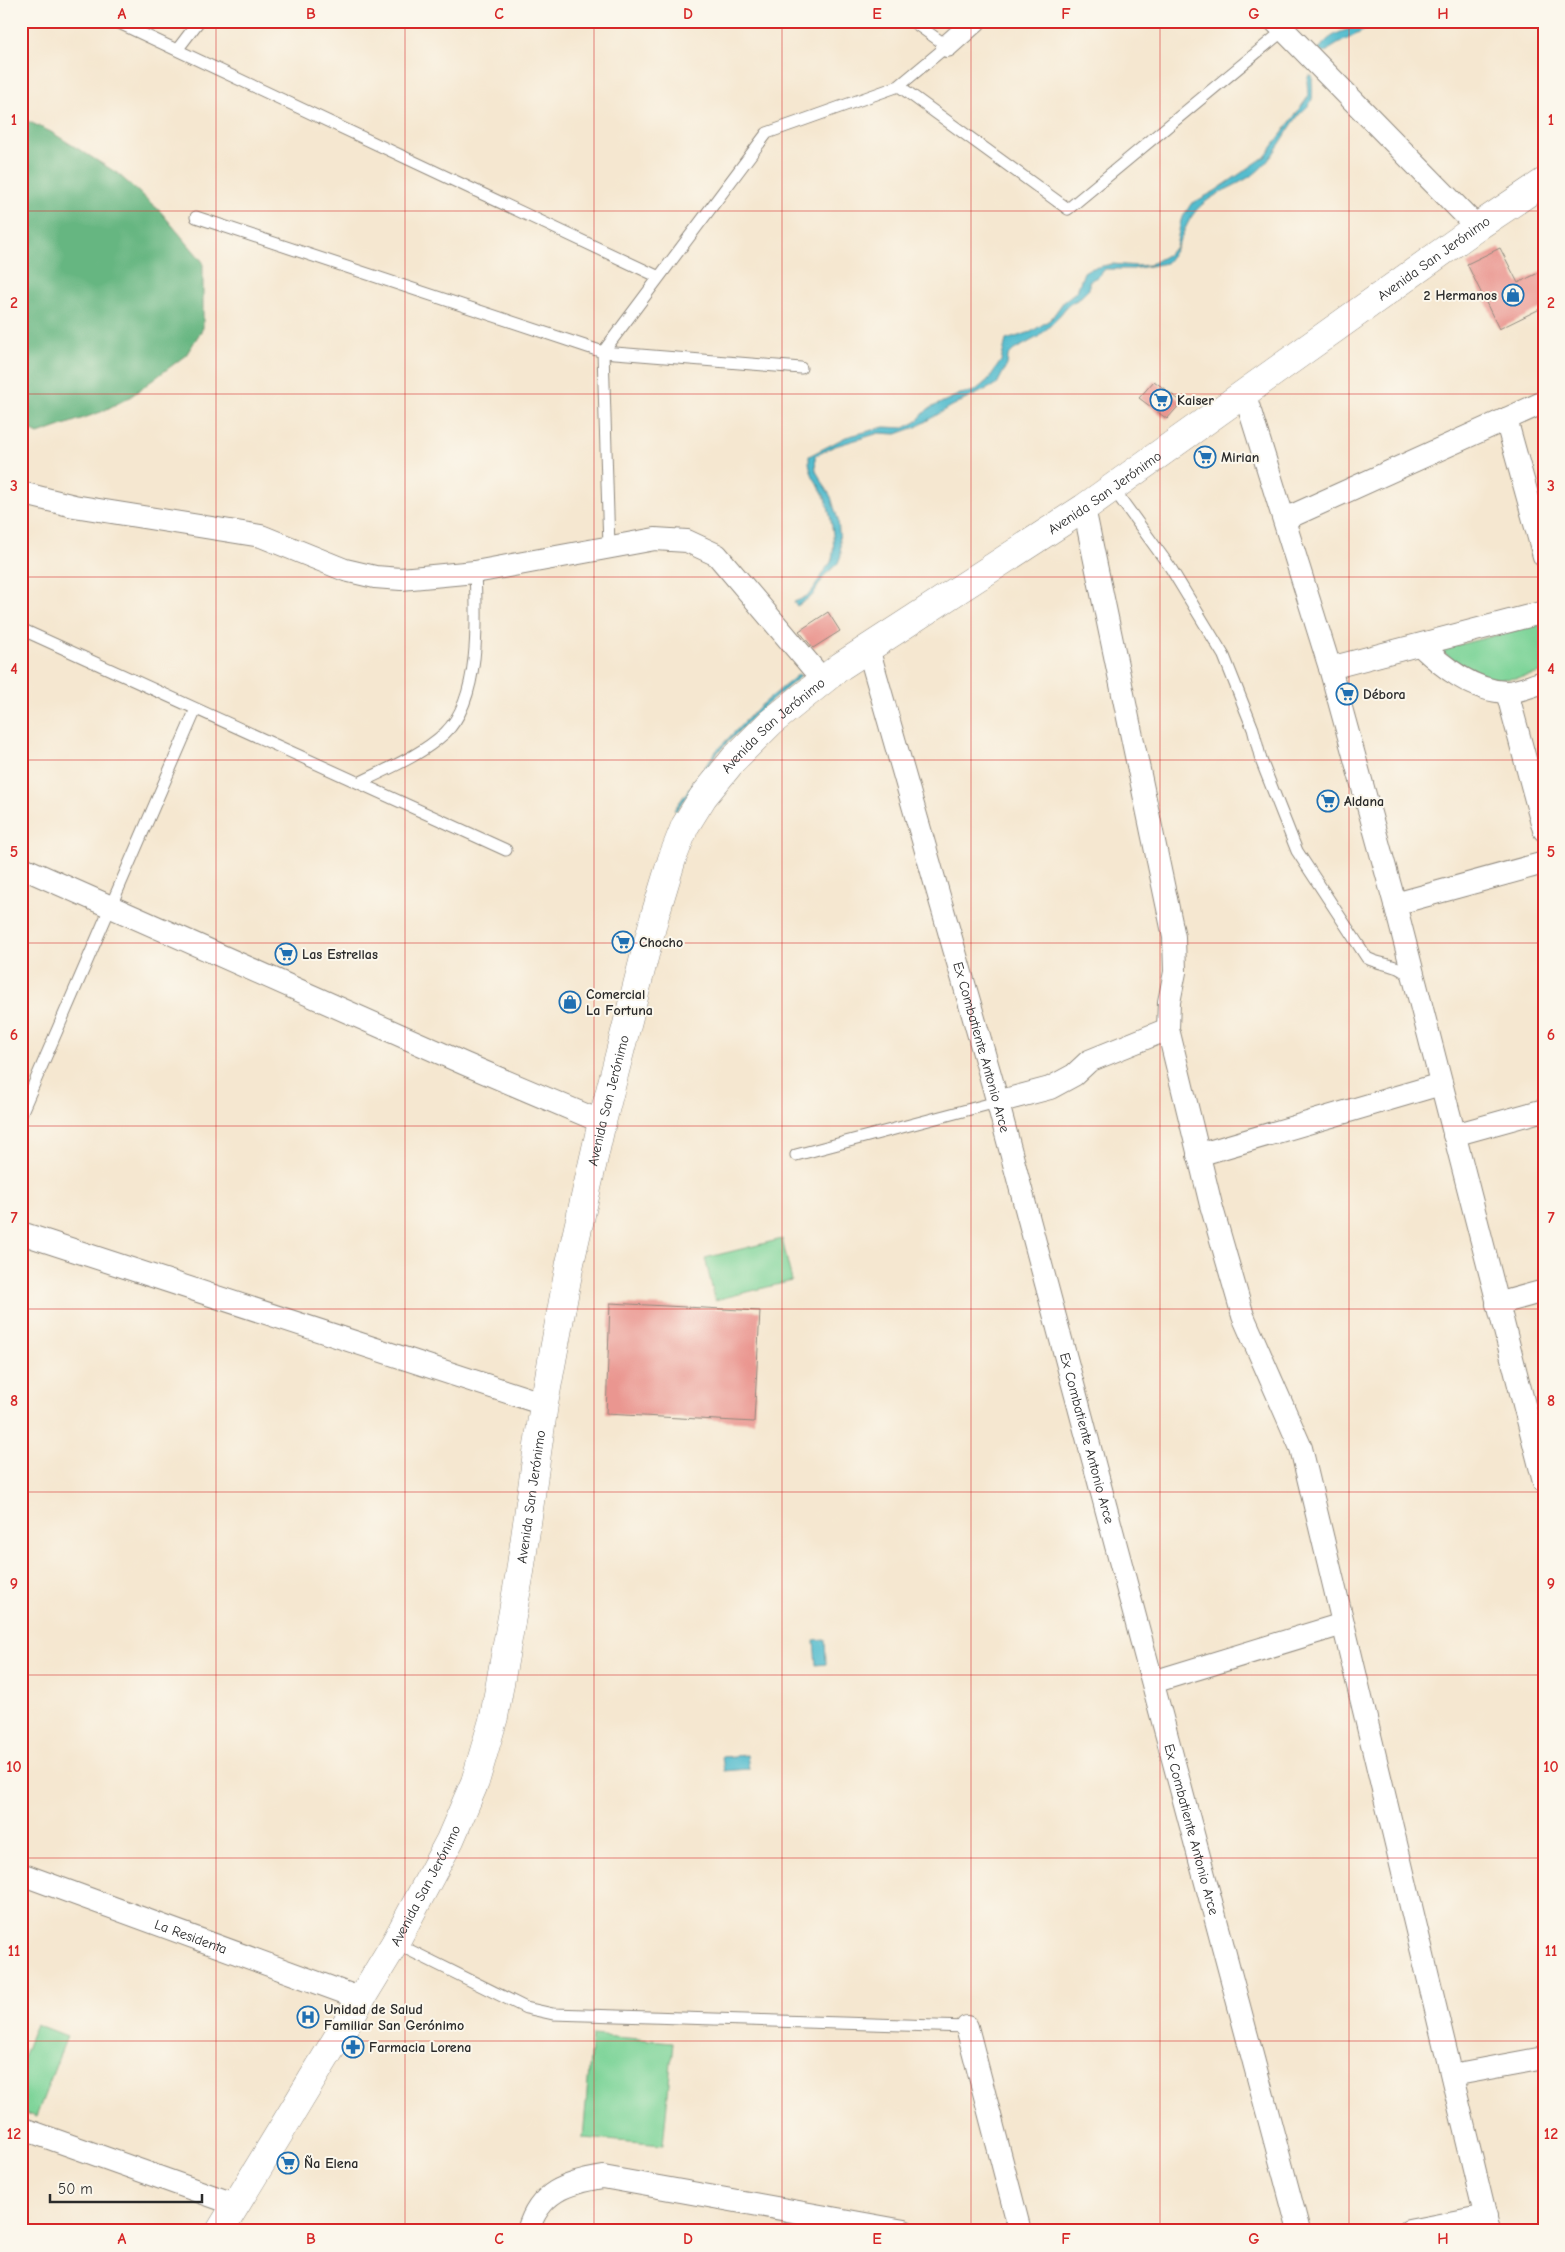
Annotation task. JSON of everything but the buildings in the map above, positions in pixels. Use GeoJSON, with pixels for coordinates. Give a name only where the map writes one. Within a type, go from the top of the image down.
{"type":"FeatureCollection","features":[{"type":"Feature","properties":{"kind":"street"},"geometry":{"type":"LineString","coordinates":[[947,46],[975,21]]}},
{"type":"Feature","properties":{"kind":"street"},"geometry":{"type":"LineString","coordinates":[[1280,26],[1477,227]]}},
{"type":"Feature","properties":{"kind":"street","name":"Avenida San Jerónimo"},"geometry":{"type":"LineString","coordinates":[[220,2231],[395,1943],[450,1840],[474,1782],[494,1717],[520,1572],[544,1404],[570,1262],[602,1122],[655,915],[672,859],[685,826],[703,798],[734,758],[770,723],[823,680],[868,648],[1084,508],[1244,392],[1477,227],[1544,182]]}},
{"type":"Feature","properties":{"kind":"street"},"geometry":{"type":"LineString","coordinates":[[1244,392],[1330,668],[1395,904],[1497,1304],[1543,1473]]}},
{"type":"Feature","properties":{"kind":"street"},"geometry":{"type":"LineString","coordinates":[[1284,519],[1544,402]]}},
{"type":"Feature","properties":{"kind":"street"},"geometry":{"type":"LineString","coordinates":[[1506,419],[1544,556]]}},
{"type":"Feature","properties":{"kind":"street"},"geometry":{"type":"LineString","coordinates":[[21,493],[74,506],[261,536],[345,570],[375,577],[401,579],[475,572],[655,539],[687,541],[717,555],[823,680]]}},
{"type":"Feature","properties":{"kind":"street"},"geometry":{"type":"LineString","coordinates":[[1084,508],[1174,937],[1175,972],[1168,1029],[1211,1205],[1243,1316],[1301,1448],[1488,2224],[1410,2231]]}},
{"type":"Feature","properties":{"kind":"street"},"geometry":{"type":"LineString","coordinates":[[1330,668],[1544,612]]}},
{"type":"Feature","properties":{"kind":"street"},"geometry":{"type":"LineString","coordinates":[[1420,645],[1441,664],[1481,687],[1507,692],[1544,682]]}},
{"type":"Feature","properties":{"kind":"street","name":"Ex Combatiente Antonio Arce"},"geometry":{"type":"LineString","coordinates":[[868,648],[997,1102],[1299,2231]]}},
{"type":"Feature","properties":{"kind":"street"},"geometry":{"type":"LineString","coordinates":[[1507,692],[1544,830]]}},
{"type":"Feature","properties":{"kind":"street"},"geometry":{"type":"LineString","coordinates":[[1395,904],[1544,863]]}},
{"type":"Feature","properties":{"kind":"street"},"geometry":{"type":"LineString","coordinates":[[21,867],[456,1060],[602,1122]]}},
{"type":"Feature","properties":{"kind":"street"},"geometry":{"type":"LineString","coordinates":[[997,1102],[1050,1088],[1074,1075],[1090,1061],[1168,1029]]}},
{"type":"Feature","properties":{"kind":"street"},"geometry":{"type":"LineString","coordinates":[[1198,1155],[1440,1084]]}},
{"type":"Feature","properties":{"kind":"street"},"geometry":{"type":"LineString","coordinates":[[1454,1135],[1544,1110]]}},
{"type":"Feature","properties":{"kind":"street"},"geometry":{"type":"LineString","coordinates":[[21,1233],[544,1404]]}},
{"type":"Feature","properties":{"kind":"street"},"geometry":{"type":"LineString","coordinates":[[1497,1304],[1544,1290]]}},
{"type":"Feature","properties":{"kind":"street"},"geometry":{"type":"LineString","coordinates":[[1152,1682],[1343,1624]]}},
{"type":"Feature","properties":{"kind":"street","name":"La Residenta"},"geometry":{"type":"LineString","coordinates":[[21,1874],[362,1999]]}},
{"type":"Feature","properties":{"kind":"street"},"geometry":{"type":"LineString","coordinates":[[966,2027],[1020,2231]]}},
{"type":"Feature","properties":{"kind":"street"},"geometry":{"type":"LineString","coordinates":[[1452,2075],[1544,2058]]}},
{"type":"Feature","properties":{"kind":"street"},"geometry":{"type":"LineString","coordinates":[[21,2128],[237,2205]]}},
{"type":"Feature","properties":{"kind":"street"},"geometry":{"type":"LineString","coordinates":[[528,2231],[532,2217],[544,2201],[559,2188],[580,2180],[603,2177],[856,2227],[904,2231]]}},
{"type":"Feature","properties":{"kind":"lane"},"geometry":{"type":"LineString","coordinates":[[116,21],[660,277]]}},
{"type":"Feature","properties":{"kind":"lane"},"geometry":{"type":"LineString","coordinates":[[177,50],[199,21]]}},
{"type":"Feature","properties":{"kind":"lane"},"geometry":{"type":"LineString","coordinates":[[609,547],[603,352],[768,133],[899,86],[947,46],[912,21]]}},
{"type":"Feature","properties":{"kind":"lane"},"geometry":{"type":"LineString","coordinates":[[899,86],[1068,209],[1280,26]]}},
{"type":"Feature","properties":{"kind":"lane"},"geometry":{"type":"LineString","coordinates":[[196,216],[603,352],[801,368]]}},
{"type":"Feature","properties":{"kind":"lane"},"geometry":{"type":"LineString","coordinates":[[1112,487],[1170,567],[1224,656],[1253,729],[1261,760],[1284,820],[1297,851],[1312,876],[1367,958],[1375,962],[1395,966],[1406,972],[1415,983]]}},
{"type":"Feature","properties":{"kind":"lane"},"geometry":{"type":"LineString","coordinates":[[360,783],[417,755],[446,732],[458,716],[475,653],[477,616],[475,572]]}},
{"type":"Feature","properties":{"kind":"lane"},"geometry":{"type":"LineString","coordinates":[[21,629],[506,850]]}},
{"type":"Feature","properties":{"kind":"lane"},"geometry":{"type":"LineString","coordinates":[[21,1114],[196,709]]}},
{"type":"Feature","properties":{"kind":"lane"},"geometry":{"type":"LineString","coordinates":[[796,1155],[997,1102]]}},
{"type":"Feature","properties":{"kind":"lane"},"geometry":{"type":"LineString","coordinates":[[395,1943],[526,2008],[553,2014],[966,2027]]}},
{"type":"Feature","properties":{"kind":"green space"},"geometry":{"type":"Polygon","coordinates":[[[21,118],[51,132],[117,173],[160,211],[203,262],[203,328],[186,355],[130,397],[101,412],[38,434],[21,425],[21,118]]]}},
{"type":"Feature","properties":{"kind":"green space"},"geometry":{"type":"Polygon","coordinates":[[[1544,623],[1544,672],[1513,678],[1491,678],[1470,669],[1443,653],[1442,649],[1544,623]]]}},
{"type":"Feature","properties":{"kind":"green space"},"geometry":{"type":"Polygon","coordinates":[[[782,1239],[792,1281],[715,1300],[705,1258],[782,1239]]]}},
{"type":"Feature","properties":{"kind":"green space"},"geometry":{"type":"Polygon","coordinates":[[[36,2024],[67,2036],[36,2117],[21,2112],[21,2062],[36,2024]]]}},
{"type":"Feature","properties":{"kind":"green space"},"geometry":{"type":"Polygon","coordinates":[[[592,2035],[673,2042],[663,2145],[583,2138],[592,2035]]]}},
{"type":"Feature","properties":{"kind":"water"},"geometry":{"type":"Polygon","coordinates":[[[1367,21],[1379,21],[1323,54],[1319,50],[1333,36],[1364,25],[1367,21]]]}},
{"type":"Feature","properties":{"kind":"water"},"geometry":{"type":"Polygon","coordinates":[[[1309,75],[1312,76],[1311,102],[1298,116],[1273,154],[1254,174],[1216,195],[1197,209],[1187,224],[1172,256],[1166,263],[1133,269],[1105,269],[1099,276],[1089,281],[1089,289],[1079,299],[1069,304],[1038,337],[1014,350],[1008,356],[1007,365],[997,384],[952,406],[916,427],[896,434],[879,433],[835,446],[815,456],[816,471],[831,497],[838,520],[841,555],[838,563],[825,575],[812,596],[797,606],[794,602],[812,591],[833,556],[829,512],[825,498],[810,469],[809,456],[846,437],[884,427],[904,428],[916,422],[928,409],[960,394],[975,391],[988,380],[1001,361],[1006,340],[1031,332],[1051,319],[1064,301],[1077,291],[1084,272],[1089,269],[1112,264],[1149,265],[1167,255],[1176,247],[1181,220],[1191,204],[1215,191],[1266,156],[1308,97],[1307,80],[1309,75]]]}},
{"type":"Feature","properties":{"kind":"water"},"geometry":{"type":"Polygon","coordinates":[[[799,674],[801,676],[760,710],[718,752],[676,811],[674,810],[717,750],[758,708],[799,674]]]}},
{"type":"Feature","properties":{"kind":"water"},"geometry":{"type":"Polygon","coordinates":[[[825,1639],[826,1664],[816,1665],[814,1640],[825,1639]]]}},
{"type":"Feature","properties":{"kind":"water"},"geometry":{"type":"Polygon","coordinates":[[[747,1755],[749,1769],[724,1771],[722,1757],[747,1755]]]}},
{"type":"Feature","properties":{"kind":"place","name":"2 Hermanos"},"geometry":{"type":"Point","coordinates":[1513,295]}},
{"type":"Feature","properties":{"kind":"place","name":"Kaiser"},"geometry":{"type":"Point","coordinates":[1161,400]}},
{"type":"Feature","properties":{"kind":"place","name":"Mirian"},"geometry":{"type":"Point","coordinates":[1205,457]}},
{"type":"Feature","properties":{"kind":"place","name":"Débora"},"geometry":{"type":"Point","coordinates":[1347,694]}},
{"type":"Feature","properties":{"kind":"place","name":"Aldana"},"geometry":{"type":"Point","coordinates":[1328,801]}},
{"type":"Feature","properties":{"kind":"place","name":"Chocho"},"geometry":{"type":"Point","coordinates":[623,942]}},
{"type":"Feature","properties":{"kind":"place","name":"Las Estrellas"},"geometry":{"type":"Point","coordinates":[286,954]}},
{"type":"Feature","properties":{"kind":"place","name":"Comercial La Fortuna"},"geometry":{"type":"Point","coordinates":[570,1002]}},
{"type":"Feature","properties":{"kind":"place","name":"Unidad de Salud Familiar San Gerónimo"},"geometry":{"type":"Point","coordinates":[308,2017]}},
{"type":"Feature","properties":{"kind":"place","name":"Farmacia Lorena"},"geometry":{"type":"Point","coordinates":[353,2047]}},
{"type":"Feature","properties":{"kind":"place","name":"Ña Elena"},"geometry":{"type":"Point","coordinates":[288,2163]}}]}
